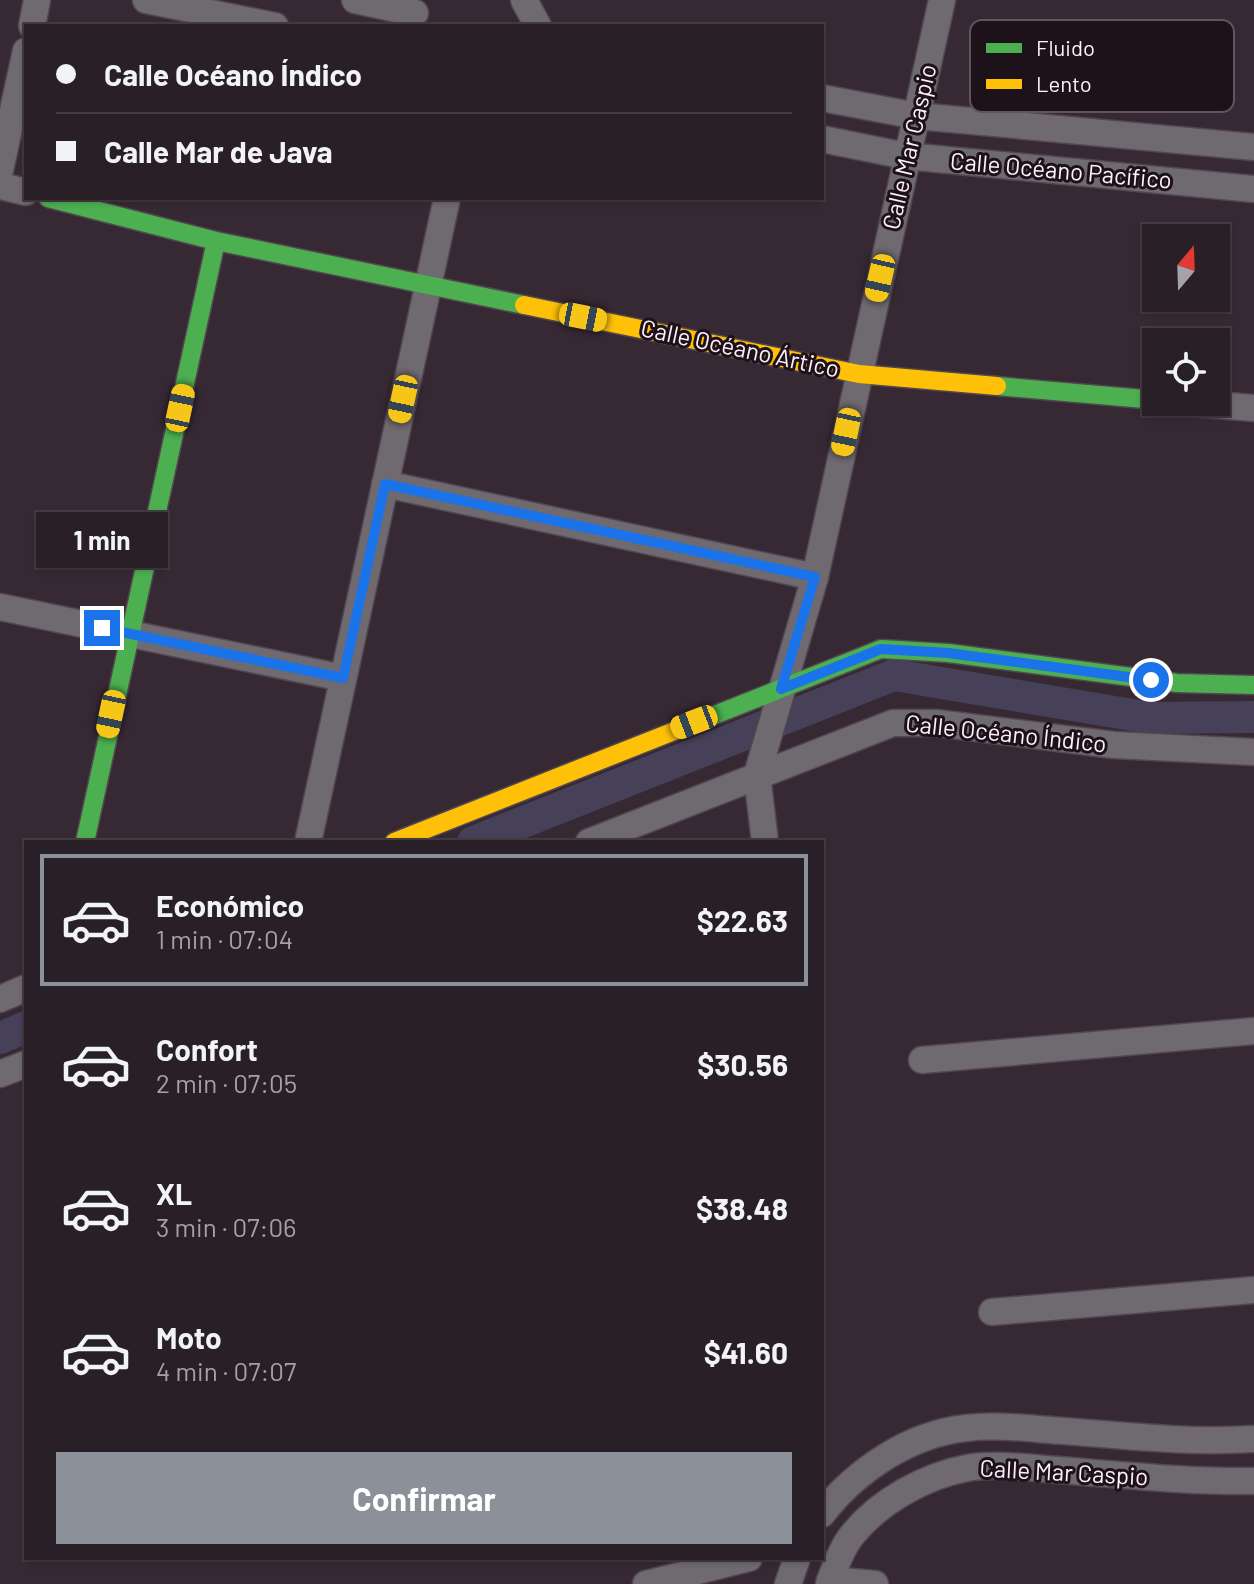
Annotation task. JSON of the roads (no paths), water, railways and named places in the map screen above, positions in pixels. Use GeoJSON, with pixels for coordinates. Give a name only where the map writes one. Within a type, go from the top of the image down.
{"type":"FeatureCollection","features":[{"type":"Feature","properties":{"kind":"street"},"geometry":{"type":"LineString","coordinates":[[32,24],[37,0]]}},
{"type":"Feature","properties":{"kind":"street"},"geometry":{"type":"LineString","coordinates":[[146,0],[265,24]]}},
{"type":"Feature","properties":{"kind":"street"},"geometry":{"type":"LineString","coordinates":[[355,0],[419,13]]}},
{"type":"Feature","properties":{"kind":"street"},"geometry":{"type":"LineString","coordinates":[[524,0],[537,24]]}},
{"type":"Feature","properties":{"kind":"street","name":"Calle Mar Caspio"},"geometry":{"type":"LineString","coordinates":[[758,771],[815,577],[942,0]]}},
{"type":"Feature","properties":{"kind":"street"},"geometry":{"type":"LineString","coordinates":[[0,170],[24,60]]}},
{"type":"Feature","properties":{"kind":"street","name":"Calle Océano Pacífico"},"geometry":{"type":"LineString","coordinates":[[824,98],[917,116],[1254,147]]}},
{"type":"Feature","properties":{"kind":"street","name":"Calle Océano Pacífico"},"geometry":{"type":"LineString","coordinates":[[824,139],[906,156],[1254,189]]}},
{"type":"Feature","properties":{"kind":"street"},"geometry":{"type":"LineString","coordinates":[[0,186],[24,192]]}},
{"type":"Feature","properties":{"kind":"street","name":"Calle Océano Ártico"},"geometry":{"type":"LineString","coordinates":[[56,200],[216,241],[859,374],[1142,399]]}},
{"type":"Feature","properties":{"kind":"street"},"geometry":{"type":"LineString","coordinates":[[308,840],[447,200]]}},
{"type":"Feature","properties":{"kind":"street"},"geometry":{"type":"LineString","coordinates":[[85,840],[128,633],[216,241]]}},
{"type":"Feature","properties":{"kind":"street"},"geometry":{"type":"LineString","coordinates":[[1230,406],[1254,408]]}},
{"type":"Feature","properties":{"kind":"street"},"geometry":{"type":"LineString","coordinates":[[385,484],[815,577]]}},
{"type":"Feature","properties":{"kind":"street"},"geometry":{"type":"LineString","coordinates":[[0,607],[343,678]]}},
{"type":"Feature","properties":{"kind":"street"},"geometry":{"type":"LineString","coordinates":[[399,840],[777,701],[867,653],[881,649],[1126,678],[1254,685]]}},
{"type":"Feature","properties":{"kind":"street","name":"Calle Océano Índico"},"geometry":{"type":"LineString","coordinates":[[594,840],[758,771],[893,723],[914,721],[1114,745],[1254,752]]}},
{"type":"Feature","properties":{"kind":"street"},"geometry":{"type":"LineString","coordinates":[[758,771],[765,840]]}},
{"type":"Feature","properties":{"kind":"street"},"geometry":{"type":"LineString","coordinates":[[0,999],[24,989]]}},
{"type":"Feature","properties":{"kind":"street"},"geometry":{"type":"LineString","coordinates":[[922,1060],[1254,1031]]}},
{"type":"Feature","properties":{"kind":"street"},"geometry":{"type":"LineString","coordinates":[[0,1074],[24,1065]]}},
{"type":"Feature","properties":{"kind":"street"},"geometry":{"type":"LineString","coordinates":[[992,1312],[1254,1290]]}},
{"type":"Feature","properties":{"kind":"street","name":"Calle Mar Caspio"},"geometry":{"type":"LineString","coordinates":[[824,1512],[872,1465],[928,1436],[965,1428],[1003,1427],[1204,1442],[1254,1439]]}},
{"type":"Feature","properties":{"kind":"street"},"geometry":{"type":"LineString","coordinates":[[1204,1442],[1206,1482]]}},
{"type":"Feature","properties":{"kind":"street","name":"Calle Mar Caspio"},"geometry":{"type":"LineString","coordinates":[[830,1582],[851,1536],[892,1499],[944,1475],[969,1468],[1043,1469],[1206,1482],[1254,1481]]}},
{"type":"Feature","properties":{"kind":"street"},"geometry":{"type":"LineString","coordinates":[[646,1584],[741,1560]]}},
{"type":"Feature","properties":{"kind":"street"},"geometry":{"type":"LineString","coordinates":[[788,1584],[796,1560]]}},
{"type":"Feature","properties":{"kind":"street"},"geometry":{"type":"LineString","coordinates":[[830,1582],[875,1584]]}},
{"type":"Feature","properties":{"kind":"waterway"},"geometry":{"type":"LineString","coordinates":[[478,840],[894,675],[1150,718],[1254,717]]}},
{"type":"Feature","properties":{"kind":"waterway"},"geometry":{"type":"LineString","coordinates":[[0,1038],[24,1028]]}}]}
